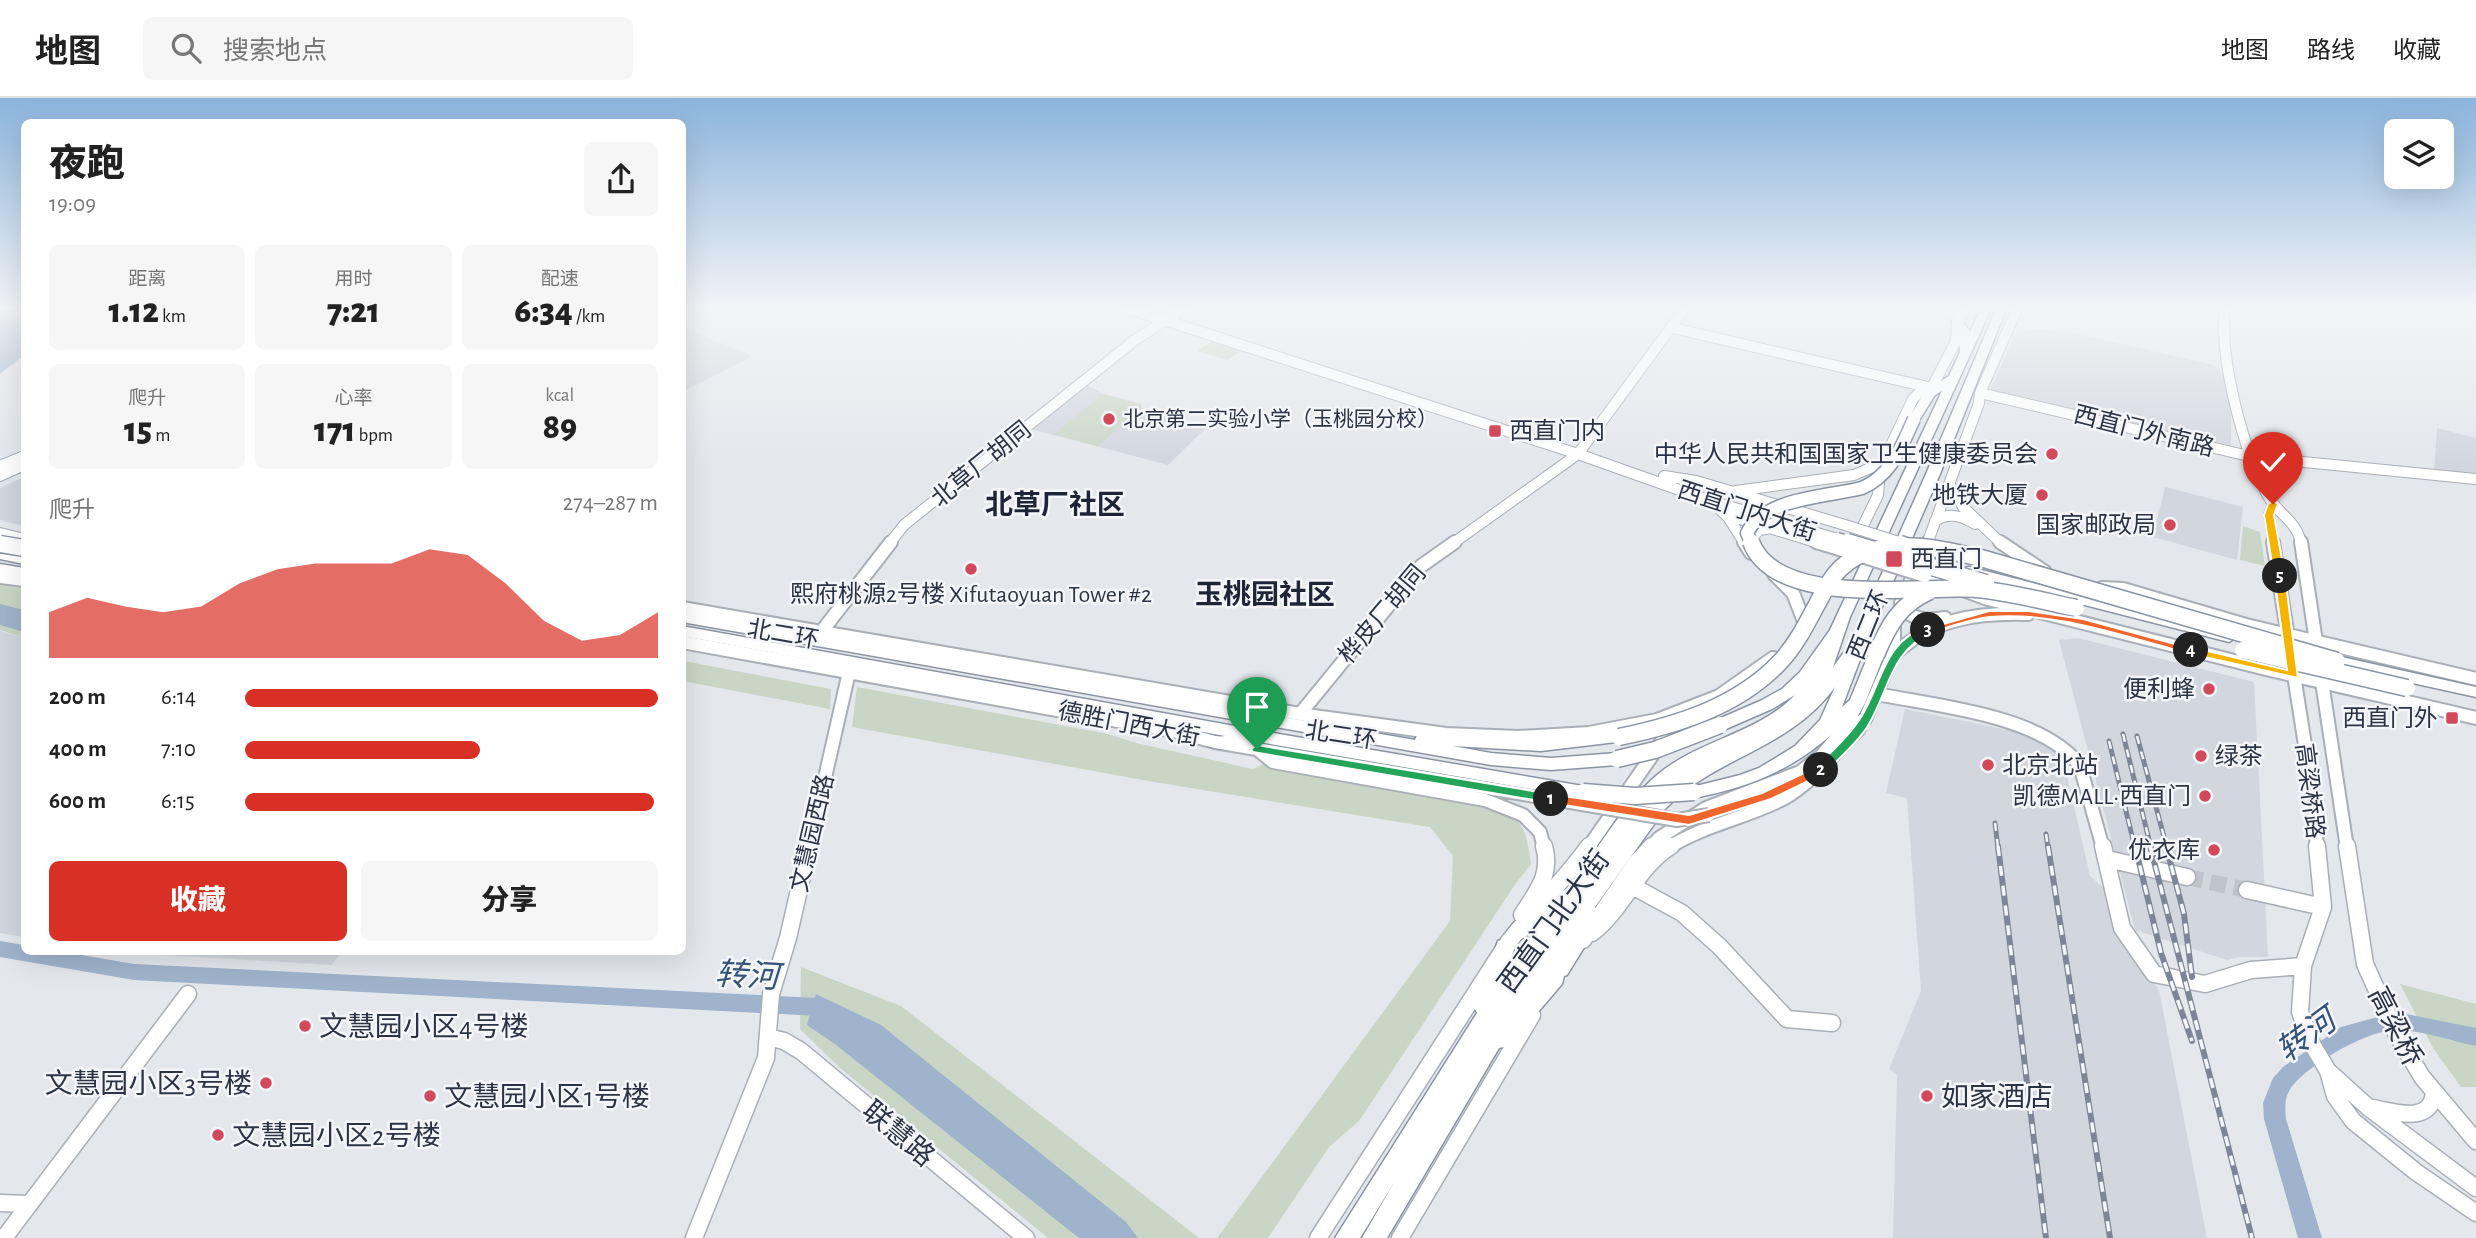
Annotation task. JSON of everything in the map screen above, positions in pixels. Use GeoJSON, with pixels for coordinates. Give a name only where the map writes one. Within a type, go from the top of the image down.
{"type":"FeatureCollection","features":[{"type":"Feature","properties":{"kind":"highway","name":"西二环"},"geometry":{"type":"LineString","coordinates":[[1838,630],[1963,360]]}},
{"type":"Feature","properties":{"kind":"highway","name":"西二环"},"geometry":{"type":"LineString","coordinates":[[1809,745],[1822,730],[1835,705],[1858,644],[1980,360]]}},
{"type":"Feature","properties":{"kind":"highway"},"geometry":{"type":"LineString","coordinates":[[1954,378],[1933,390],[1914,419],[1888,470],[1875,483],[1851,493],[1766,510],[1751,522],[1748,537],[1755,552],[1767,563],[1807,583],[1857,589],[1989,591],[2080,616],[2405,682],[2476,692]]}},
{"type":"Feature","properties":{"kind":"highway"},"geometry":{"type":"LineString","coordinates":[[1961,403],[1980,393]]}},
{"type":"Feature","properties":{"kind":"highway"},"geometry":{"type":"LineString","coordinates":[[1839,536],[2080,616]]}},
{"type":"Feature","properties":{"kind":"highway"},"geometry":{"type":"LineString","coordinates":[[1839,536],[2021,585],[2337,661]]}},
{"type":"Feature","properties":{"kind":"highway"},"geometry":{"type":"LineString","coordinates":[[0,544],[21,559]]}},
{"type":"Feature","properties":{"kind":"highway"},"geometry":{"type":"LineString","coordinates":[[1296,720],[1401,737],[1506,745],[1570,744],[1619,737],[1696,716],[1723,704],[1756,683],[1796,642],[1838,570],[1860,555],[1885,548],[1928,548],[1981,558],[2476,704]]}},
{"type":"Feature","properties":{"kind":"highway"},"geometry":{"type":"LineString","coordinates":[[1,564],[21,560]]}},
{"type":"Feature","properties":{"kind":"highway"},"geometry":{"type":"LineString","coordinates":[[1839,735],[1862,709],[1885,661],[1889,624],[1901,608],[1916,597],[1939,589]]}},
{"type":"Feature","properties":{"kind":"highway","name":"北二环"},"geometry":{"type":"LineString","coordinates":[[686,618],[1046,681],[1296,720],[1508,762],[1564,764],[1616,759],[1655,750],[1764,705],[1793,688],[1807,674],[1838,630]]}},
{"type":"Feature","properties":{"kind":"highway","name":"西直门北大街"},"geometry":{"type":"LineString","coordinates":[[1374,1238],[1513,1005],[1588,889],[1639,803],[1662,778],[1709,749],[1778,718],[1805,696],[1828,664],[1838,630]]}},
{"type":"Feature","properties":{"kind":"highway","name":"北二环"},"geometry":{"type":"LineString","coordinates":[[686,632],[1582,798],[1693,792],[1730,785],[1764,774],[1795,757],[1809,745]]}},
{"type":"Feature","properties":{"kind":"highway"},"geometry":{"type":"LineString","coordinates":[[727,638],[750,653]]}},
{"type":"Feature","properties":{"kind":"highway","name":"西直门北大街"},"geometry":{"type":"LineString","coordinates":[[1347,1238],[1510,980],[1649,817],[1672,791],[1710,764],[1774,734],[1801,716],[1828,687],[1858,644]]}},
{"type":"Feature","properties":{"kind":"highway"},"geometry":{"type":"LineString","coordinates":[[913,646],[970,667]]}},
{"type":"Feature","properties":{"kind":"highway"},"geometry":{"type":"LineString","coordinates":[[1046,681],[1132,684]]}},
{"type":"Feature","properties":{"kind":"highway"},"geometry":{"type":"LineString","coordinates":[[1809,745],[1862,709]]}},
{"type":"Feature","properties":{"kind":"highway"},"geometry":{"type":"LineString","coordinates":[[1215,742],[1279,740]]}},
{"type":"Feature","properties":{"kind":"highway"},"geometry":{"type":"LineString","coordinates":[[1472,1037],[1511,940],[1588,889]]}},
{"type":"Feature","properties":{"kind":"highway"},"geometry":{"type":"LineString","coordinates":[[1481,1062],[1557,974],[1577,942],[1588,889]]}},
{"type":"Feature","properties":{"kind":"street","name":"北草厂胡同"},"geometry":{"type":"LineString","coordinates":[[822,631],[904,525],[1111,360]]}},
{"type":"Feature","properties":{"kind":"street","name":"西直门内大街"},"geometry":{"type":"LineString","coordinates":[[1290,360],[1578,454],[1710,501],[1839,536]]}},
{"type":"Feature","properties":{"kind":"street","name":"桦皮厂胡同"},"geometry":{"type":"LineString","coordinates":[[1296,720],[1421,566],[1578,454],[1649,360]]}},
{"type":"Feature","properties":{"kind":"street"},"geometry":{"type":"LineString","coordinates":[[1808,360],[1933,390]]}},
{"type":"Feature","properties":{"kind":"street"},"geometry":{"type":"LineString","coordinates":[[1933,390],[1946,360]]}},
{"type":"Feature","properties":{"kind":"street"},"geometry":{"type":"LineString","coordinates":[[1583,940],[1611,919],[1652,861],[1676,842],[1704,828],[1777,801],[1798,789],[1818,773],[1846,740],[1861,728],[1862,709],[1877,694],[1885,661],[1895,646],[1893,624],[1935,521],[1980,393],[1994,360]]}},
{"type":"Feature","properties":{"kind":"street"},"geometry":{"type":"LineString","coordinates":[[2227,360],[2253,457],[2273,504],[2269,515],[2294,675]]}},
{"type":"Feature","properties":{"kind":"street"},"geometry":{"type":"LineString","coordinates":[[1296,720],[1524,737],[1608,731],[1682,712],[1717,697],[1754,675],[1785,646],[1803,619],[1814,593],[1849,553],[1877,497],[1882,462],[1916,394],[1933,390]]}},
{"type":"Feature","properties":{"kind":"street","name":"西直门外南路"},"geometry":{"type":"LineString","coordinates":[[1980,393],[2253,457],[2476,479]]}},
{"type":"Feature","properties":{"kind":"street","name":"西直门内大街"},"geometry":{"type":"LineString","coordinates":[[1578,454],[1603,458],[1664,476],[1839,536]]}},
{"type":"Feature","properties":{"kind":"street"},"geometry":{"type":"LineString","coordinates":[[0,467],[21,457]]}},
{"type":"Feature","properties":{"kind":"street"},"geometry":{"type":"LineString","coordinates":[[1724,489],[1748,490],[1850,476],[1867,471],[1882,462]]}},
{"type":"Feature","properties":{"kind":"street"},"geometry":{"type":"LineString","coordinates":[[0,476],[21,466]]}},
{"type":"Feature","properties":{"kind":"street"},"geometry":{"type":"LineString","coordinates":[[1664,476],[1695,481],[1791,510],[1839,536],[1971,594],[2080,616],[2294,675],[2476,718]]}},
{"type":"Feature","properties":{"kind":"street"},"geometry":{"type":"LineString","coordinates":[[1951,479],[1953,497],[1963,508],[2033,566],[2086,585],[2123,589],[2286,634],[2476,679]]}},
{"type":"Feature","properties":{"kind":"street"},"geometry":{"type":"LineString","coordinates":[[1791,510],[1777,497],[1784,489],[1850,480],[1873,486],[1877,497]]}},
{"type":"Feature","properties":{"kind":"street"},"geometry":{"type":"LineString","coordinates":[[1710,501],[1726,514],[1754,557],[1793,593],[1803,619]]}},
{"type":"Feature","properties":{"kind":"street","name":"高梁桥路"},"geometry":{"type":"LineString","coordinates":[[2273,504],[2297,527],[2356,910]]}},
{"type":"Feature","properties":{"kind":"street"},"geometry":{"type":"LineString","coordinates":[[1726,514],[1772,528],[1839,536],[1937,553],[2083,589],[2123,589]]}},
{"type":"Feature","properties":{"kind":"street"},"geometry":{"type":"LineString","coordinates":[[1935,521],[1941,516],[1952,515],[1971,521],[2010,557],[2009,565],[2000,570]]}},
{"type":"Feature","properties":{"kind":"street"},"geometry":{"type":"LineString","coordinates":[[1772,528],[1759,530],[1748,540],[1761,561],[1797,584],[1811,587],[1823,581]]}},
{"type":"Feature","properties":{"kind":"street"},"geometry":{"type":"LineString","coordinates":[[0,533],[21,538]]}},
{"type":"Feature","properties":{"kind":"street"},"geometry":{"type":"LineString","coordinates":[[21,542],[1,564],[21,578]]}},
{"type":"Feature","properties":{"kind":"street"},"geometry":{"type":"LineString","coordinates":[[1901,602],[1903,609],[1914,617],[1943,619],[1981,608],[1980,600],[1971,594]]}},
{"type":"Feature","properties":{"kind":"street","name":"德胜门西大街"},"geometry":{"type":"LineString","coordinates":[[686,609],[1132,684],[1296,720]]}},
{"type":"Feature","properties":{"kind":"street"},"geometry":{"type":"LineString","coordinates":[[1885,661],[1908,640],[1923,631],[1982,615],[2080,616]]}},
{"type":"Feature","properties":{"kind":"street","name":"德胜门西大街"},"geometry":{"type":"LineString","coordinates":[[686,643],[1173,731],[1215,742],[1582,798],[1676,820],[1709,815],[1767,796],[1818,773]]}},
{"type":"Feature","properties":{"kind":"street","name":"文慧园西路"},"geometry":{"type":"LineString","coordinates":[[771,994],[788,938],[849,672]]}},
{"type":"Feature","properties":{"kind":"street","name":"高梁桥路"},"geometry":{"type":"LineString","coordinates":[[2294,675],[2311,783],[2323,906]]}},
{"type":"Feature","properties":{"kind":"street"},"geometry":{"type":"LineString","coordinates":[[1877,694],[2015,723],[2041,733],[2066,748],[2080,766],[2107,859],[2122,928],[2154,974],[2205,984],[2251,970],[2303,966]]}},
{"type":"Feature","properties":{"kind":"street"},"geometry":{"type":"LineString","coordinates":[[1511,940],[1527,918],[1568,877],[1682,712]]}},
{"type":"Feature","properties":{"kind":"street","name":"西直门北大街"},"geometry":{"type":"LineString","coordinates":[[1400,1238],[1557,974],[1636,863],[1657,840],[1704,808],[1766,788],[1801,771],[1818,759],[1839,735]]}},
{"type":"Feature","properties":{"kind":"street"},"geometry":{"type":"LineString","coordinates":[[1257,749],[1273,762],[1485,800],[1505,806],[1525,817],[1540,832],[1547,864],[1543,881],[1511,940]]}},
{"type":"Feature","properties":{"kind":"street"},"geometry":{"type":"LineString","coordinates":[[2107,859],[2188,877]]}},
{"type":"Feature","properties":{"kind":"street"},"geometry":{"type":"LineString","coordinates":[[1634,887],[1682,913],[1719,947],[1787,1019],[1832,1023]]}},
{"type":"Feature","properties":{"kind":"street"},"geometry":{"type":"LineString","coordinates":[[2247,890],[2323,906],[2303,966],[2300,1012],[2312,1044],[2328,1071],[2335,1096],[2353,1121],[2416,1172],[2476,1213]]}},
{"type":"Feature","properties":{"kind":"street","name":"高梁桥"},"geometry":{"type":"LineString","coordinates":[[2356,910],[2365,964],[2396,1033],[2422,1077]]}},
{"type":"Feature","properties":{"kind":"street","name":"西直门北大街"},"geometry":{"type":"LineString","coordinates":[[1318,1238],[1511,940]]}},
{"type":"Feature","properties":{"kind":"street"},"geometry":{"type":"LineString","coordinates":[[4,1238],[188,994]]}},
{"type":"Feature","properties":{"kind":"street"},"geometry":{"type":"LineString","coordinates":[[694,1238],[765,1061],[771,994]]}},
{"type":"Feature","properties":{"kind":"street","name":"联慧路"},"geometry":{"type":"LineString","coordinates":[[768,1037],[784,1041],[802,1051],[1026,1238]]}},
{"type":"Feature","properties":{"kind":"street"},"geometry":{"type":"LineString","coordinates":[[2328,1071],[2369,1108],[2476,1188]]}},
{"type":"Feature","properties":{"kind":"street"},"geometry":{"type":"LineString","coordinates":[[2422,1077],[2476,1141]]}},
{"type":"Feature","properties":{"kind":"street"},"geometry":{"type":"LineString","coordinates":[[2369,1108],[2410,1115],[2423,1113],[2433,1102],[2434,1092]]}},
{"type":"Feature","properties":{"kind":"street"},"geometry":{"type":"LineString","coordinates":[[0,1203],[30,1204]]}},
{"type":"Feature","properties":{"kind":"shaded area"},"geometry":{"type":"Polygon","coordinates":[[[686,360],[745,360],[686,390],[686,360]]]}},
{"type":"Feature","properties":{"kind":"shaded area"},"geometry":{"type":"Polygon","coordinates":[[[2004,360],[2193,360],[2214,365],[2225,378],[2231,399],[2231,446],[1990,390],[2004,360]]]}},
{"type":"Feature","properties":{"kind":"shaded area","name":"北京第二实验小学（玉桃园分校）"},"geometry":{"type":"Polygon","coordinates":[[[1088,385],[1103,394],[1141,404],[1142,411],[1207,427],[1168,465],[1031,429],[1088,385]]]}},
{"type":"Feature","properties":{"kind":"shaded area"},"geometry":{"type":"Polygon","coordinates":[[[2437,428],[2476,438],[2476,476],[2434,472],[2437,428]]]}},
{"type":"Feature","properties":{"kind":"shaded area"},"geometry":{"type":"Polygon","coordinates":[[[21,478],[21,525],[0,520],[0,488],[21,478]]]}},
{"type":"Feature","properties":{"kind":"shaded area"},"geometry":{"type":"Polygon","coordinates":[[[2165,487],[2243,507],[2237,560],[2153,537],[2165,487]]]}},
{"type":"Feature","properties":{"kind":"shaded area"},"geometry":{"type":"Polygon","coordinates":[[[0,631],[21,637],[21,936],[0,933],[0,631]]]}},
{"type":"Feature","properties":{"kind":"shaded area"},"geometry":{"type":"Polygon","coordinates":[[[2078,638],[2254,682],[2268,957],[2239,957],[2227,960],[2135,930],[2059,640],[2078,638]]]}},
{"type":"Feature","properties":{"kind":"shaded area","name":"北京北站"},"geometry":{"type":"Polygon","coordinates":[[[1905,709],[2038,736],[2063,758],[2090,876],[2106,890],[2116,936],[2159,990],[2207,1238],[1893,1238],[1897,1075],[1889,1069],[1921,991],[1907,798],[1886,793],[1905,709]]]}},
{"type":"Feature","properties":{"kind":"shaded area"},"geometry":{"type":"Polygon","coordinates":[[[165,955],[339,955],[332,965],[165,955]]]}},
{"type":"Feature","properties":{"kind":"green space"},"geometry":{"type":"Polygon","coordinates":[[[1103,394],[1141,404],[1142,411],[1129,424],[1124,424],[1097,446],[1054,434],[1103,394]]]}},
{"type":"Feature","properties":{"kind":"green space"},"geometry":{"type":"Polygon","coordinates":[[[2243,526],[2260,532],[2265,566],[2240,560],[2243,526]]]}},
{"type":"Feature","properties":{"kind":"green space"},"geometry":{"type":"Polygon","coordinates":[[[0,585],[21,588],[21,637],[0,630],[0,585]]]}},
{"type":"Feature","properties":{"kind":"green space"},"geometry":{"type":"Polygon","coordinates":[[[686,662],[831,689],[830,709],[686,682],[686,662]]]}},
{"type":"Feature","properties":{"kind":"green space"},"geometry":{"type":"Polygon","coordinates":[[[857,687],[1108,734],[1136,743],[1253,769],[1268,762],[1487,803],[1509,814],[1521,825],[1531,864],[1359,1121],[1329,1147],[1268,1238],[1217,1238],[1450,921],[1453,856],[1430,827],[1154,782],[852,727],[857,687]]]}},
{"type":"Feature","properties":{"kind":"green space"},"geometry":{"type":"Polygon","coordinates":[[[801,967],[901,1006],[1199,1238],[1048,1238],[840,1068],[800,1029],[801,967]]]}},
{"type":"Feature","properties":{"kind":"green space"},"geometry":{"type":"Polygon","coordinates":[[[2400,984],[2476,1004],[2476,1087],[2461,1087],[2433,1048],[2400,984]]]}},
{"type":"Feature","properties":{"kind":"water"},"geometry":{"type":"Polygon","coordinates":[[[0,360],[17,360],[0,374],[0,360]]]}},
{"type":"Feature","properties":{"kind":"water"},"geometry":{"type":"Polygon","coordinates":[[[0,604],[21,609],[21,631],[0,625],[0,604]]]}},
{"type":"Feature","properties":{"kind":"water"},"geometry":{"type":"Polygon","coordinates":[[[816,994],[881,1025],[1126,1222],[1138,1238],[1079,1238],[836,1045],[807,1025],[816,994]]]}},
{"type":"Feature","properties":{"kind":"waterway","name":"转河"},"geometry":{"type":"LineString","coordinates":[[0,949],[21,953]]}},
{"type":"Feature","properties":{"kind":"waterway","name":"转河"},"geometry":{"type":"LineString","coordinates":[[35,955],[134,972],[818,1007],[832,1012]]}},
{"type":"Feature","properties":{"kind":"waterway","name":"转河"},"geometry":{"type":"LineString","coordinates":[[2310,1238],[2275,1119],[2274,1103],[2281,1085],[2290,1074],[2348,1033],[2396,1021],[2476,1037]]}},
{"type":"Feature","properties":{"kind":"tunnel"},"geometry":{"type":"LineString","coordinates":[[2187,877],[2247,890]]}},
{"type":"Feature","properties":{"kind":"railway"},"geometry":{"type":"LineString","coordinates":[[2123,734],[2151,848]]}},
{"type":"Feature","properties":{"kind":"railway"},"geometry":{"type":"LineString","coordinates":[[2137,736],[2167,848]]}},
{"type":"Feature","properties":{"kind":"railway"},"geometry":{"type":"LineString","coordinates":[[2109,741],[2135,848]]}},
{"type":"Feature","properties":{"kind":"railway"},"geometry":{"type":"LineString","coordinates":[[1995,823],[1998,848]]}},
{"type":"Feature","properties":{"kind":"railway"},"geometry":{"type":"LineString","coordinates":[[2046,834],[2048,848]]}},
{"type":"Feature","properties":{"kind":"railway"},"geometry":{"type":"LineString","coordinates":[[1998,846],[2046,1238]]}},
{"type":"Feature","properties":{"kind":"railway"},"geometry":{"type":"LineString","coordinates":[[2048,846],[2110,1238]]}},
{"type":"Feature","properties":{"kind":"railway"},"geometry":{"type":"LineString","coordinates":[[2135,846],[2161,953],[2192,1041]]}},
{"type":"Feature","properties":{"kind":"railway"},"geometry":{"type":"LineString","coordinates":[[2150,846],[2252,1238]]}},
{"type":"Feature","properties":{"kind":"railway"},"geometry":{"type":"LineString","coordinates":[[2166,846],[2184,914],[2192,977]]}},
{"type":"Feature","properties":{"kind":"place","name":"北京第二实验小学（玉桃园分校）"},"geometry":{"type":"Point","coordinates":[1109,419]}},
{"type":"Feature","properties":{"kind":"place","name":"西直门内"},"geometry":{"type":"Point","coordinates":[1495,431]}},
{"type":"Feature","properties":{"kind":"place","name":"中华人民共和国国家卫生健康委员会"},"geometry":{"type":"Point","coordinates":[2052,454]}},
{"type":"Feature","properties":{"kind":"place","name":"地铁大厦"},"geometry":{"type":"Point","coordinates":[2042,495]}},
{"type":"Feature","properties":{"kind":"place","name":"国家邮政局"},"geometry":{"type":"Point","coordinates":[2170,525]}},
{"type":"Feature","properties":{"kind":"place","name":"西直门"},"geometry":{"type":"Point","coordinates":[1894,559]}},
{"type":"Feature","properties":{"kind":"place","name":"熙府桃源2号楼 Xifutaoyuan Tower #2"},"geometry":{"type":"Point","coordinates":[971,569]}},
{"type":"Feature","properties":{"kind":"place","name":"便利蜂"},"geometry":{"type":"Point","coordinates":[2209,689]}},
{"type":"Feature","properties":{"kind":"place","name":"西直门外"},"geometry":{"type":"Point","coordinates":[2452,718]}},
{"type":"Feature","properties":{"kind":"place","name":"绿茶"},"geometry":{"type":"Point","coordinates":[2201,756]}},
{"type":"Feature","properties":{"kind":"place","name":"北京北站"},"geometry":{"type":"Point","coordinates":[1988,765]}},
{"type":"Feature","properties":{"kind":"place","name":"凯德MALL•西直门"},"geometry":{"type":"Point","coordinates":[2205,796]}},
{"type":"Feature","properties":{"kind":"place","name":"优衣库"},"geometry":{"type":"Point","coordinates":[2214,850]}},
{"type":"Feature","properties":{"kind":"place","name":"文慧园小区4号楼"},"geometry":{"type":"Point","coordinates":[305,1026]}},
{"type":"Feature","properties":{"kind":"place","name":"文慧园小区3号楼"},"geometry":{"type":"Point","coordinates":[266,1083]}},
{"type":"Feature","properties":{"kind":"place","name":"文慧园小区1号楼"},"geometry":{"type":"Point","coordinates":[430,1096]}},
{"type":"Feature","properties":{"kind":"place","name":"如家酒店"},"geometry":{"type":"Point","coordinates":[1927,1096]}},
{"type":"Feature","properties":{"kind":"place","name":"文慧园小区2号楼"},"geometry":{"type":"Point","coordinates":[218,1135]}},
{"type":"Feature","properties":{"kind":"district","name":"北草厂社区"},"geometry":{"type":"Point","coordinates":[1055,504]}},
{"type":"Feature","properties":{"kind":"district","name":"玉桃园社区"},"geometry":{"type":"Point","coordinates":[1265,594]}},
{"type":"Feature","properties":{"kind":"route"},"geometry":{"type":"LineString","coordinates":[[1257,749],[1676,820],[1702,818],[1767,796],[1818,773],[1846,740],[1863,725],[1895,654],[1923,631],[1972,617],[2012,613],[2062,619],[2294,675],[2269,515],[2273,504]]}}]}
